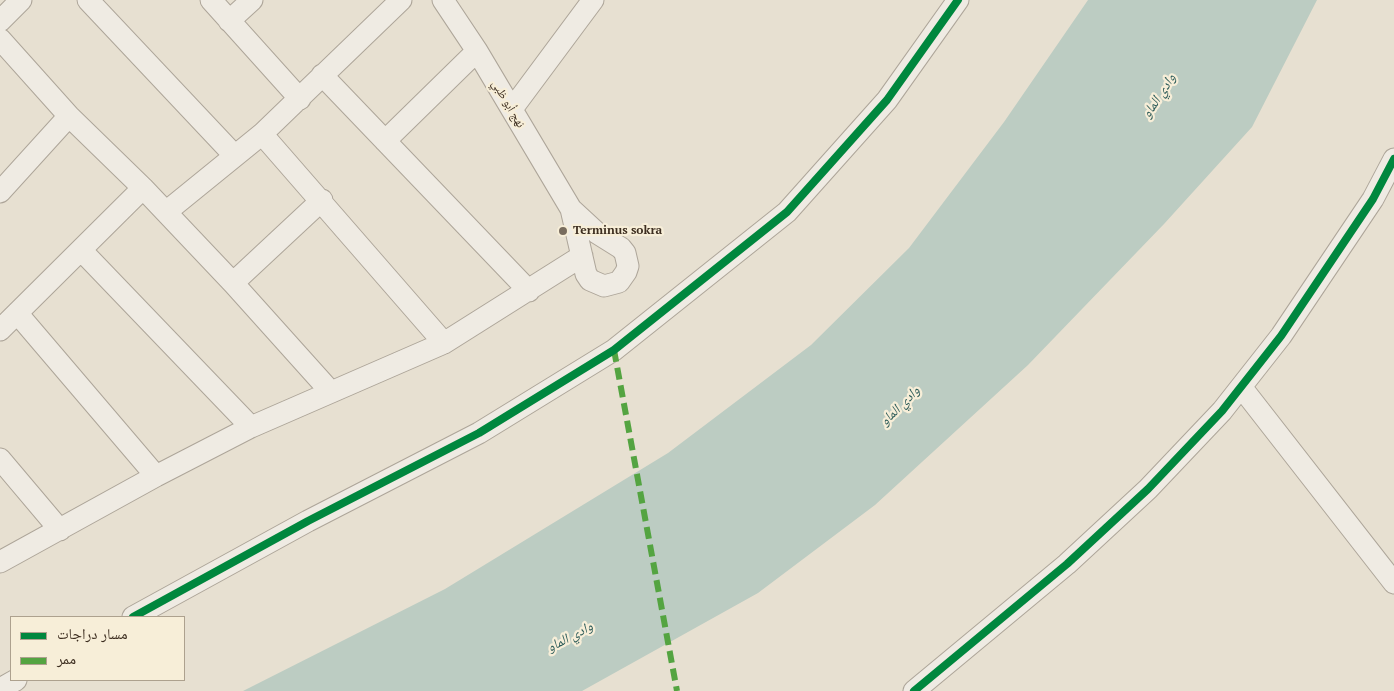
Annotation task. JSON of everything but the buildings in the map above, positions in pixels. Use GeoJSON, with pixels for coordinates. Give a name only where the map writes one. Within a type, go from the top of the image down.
{"type":"FeatureCollection","features":[{"type":"Feature","properties":{"kind":"street"},"geometry":{"type":"LineString","coordinates":[[88,0],[234,155]]}},
{"type":"Feature","properties":{"kind":"street"},"geometry":{"type":"LineString","coordinates":[[211,0],[300,99]]}},
{"type":"Feature","properties":{"kind":"street"},"geometry":{"type":"LineString","coordinates":[[230,21],[252,0]]}},
{"type":"Feature","properties":{"kind":"street"},"geometry":{"type":"LineString","coordinates":[[166,212],[262,134],[401,0]]}},
{"type":"Feature","properties":{"kind":"street","name":"نهج أبو ظبي"},"geometry":{"type":"LineString","coordinates":[[443,0],[477,51],[571,209]]}},
{"type":"Feature","properties":{"kind":"street"},"geometry":{"type":"LineString","coordinates":[[512,110],[593,0]]}},
{"type":"Feature","properties":{"kind":"street"},"geometry":{"type":"LineString","coordinates":[[135,616],[308,521],[480,433],[614,350],[786,212],[887,100],[958,0]]}},
{"type":"Feature","properties":{"kind":"street"},"geometry":{"type":"LineString","coordinates":[[0,39],[70,116],[143,188],[233,283],[330,392]]}},
{"type":"Feature","properties":{"kind":"street"},"geometry":{"type":"LineString","coordinates":[[385,141],[477,51]]}},
{"type":"Feature","properties":{"kind":"street"},"geometry":{"type":"LineString","coordinates":[[322,75],[529,290]]}},
{"type":"Feature","properties":{"kind":"street"},"geometry":{"type":"LineString","coordinates":[[0,192],[70,116]]}},
{"type":"Feature","properties":{"kind":"street"},"geometry":{"type":"LineString","coordinates":[[262,134],[322,200],[444,343]]}},
{"type":"Feature","properties":{"kind":"street"},"geometry":{"type":"LineString","coordinates":[[914,691],[1067,564],[1128,508],[1197,438],[1242,388],[1281,336],[1362,215],[1394,159]]}},
{"type":"Feature","properties":{"kind":"street"},"geometry":{"type":"LineString","coordinates":[[0,330],[143,188]]}},
{"type":"Feature","properties":{"kind":"street"},"geometry":{"type":"LineString","coordinates":[[233,283],[322,200]]}},
{"type":"Feature","properties":{"kind":"street"},"geometry":{"type":"LineString","coordinates":[[571,209],[597,233],[621,248],[627,259],[626,272],[619,282],[612,285],[597,284],[586,274],[571,209]]}},
{"type":"Feature","properties":{"kind":"street"},"geometry":{"type":"LineString","coordinates":[[81,250],[251,427]]}},
{"type":"Feature","properties":{"kind":"street"},"geometry":{"type":"LineString","coordinates":[[0,562],[156,476],[251,427],[444,343],[582,256]]}},
{"type":"Feature","properties":{"kind":"street"},"geometry":{"type":"LineString","coordinates":[[17,313],[156,476]]}},
{"type":"Feature","properties":{"kind":"street"},"geometry":{"type":"LineString","coordinates":[[1242,388],[1394,583]]}},
{"type":"Feature","properties":{"kind":"street"},"geometry":{"type":"LineString","coordinates":[[0,459],[60,530]]}},
{"type":"Feature","properties":{"kind":"street"},"geometry":{"type":"LineString","coordinates":[[0,689],[14,681]]}},
{"type":"Feature","properties":{"kind":"water","name":"وادي الماو"},"geometry":{"type":"Polygon","coordinates":[[[1088,0],[1317,0],[1252,127],[1164,224],[1028,365],[875,505],[758,593],[582,691],[243,691],[445,589],[668,453],[811,345],[909,248],[1004,122],[1088,0]]]}},
{"type":"Feature","properties":{"kind":"marked path"},"geometry":{"type":"LineString","coordinates":[[614,350],[677,691]]}},
{"type":"Feature","properties":{"kind":"cycle path"},"geometry":{"type":"LineString","coordinates":[[135,616],[308,521],[479,433],[614,350],[787,212],[887,100],[958,0]]}},
{"type":"Feature","properties":{"kind":"cycle path"},"geometry":{"type":"LineString","coordinates":[[914,691],[1067,564],[1148,489],[1222,411],[1281,336],[1373,199],[1394,159]]}},
{"type":"Feature","properties":{"kind":"place","name":"Terminus sokra"},"geometry":{"type":"Point","coordinates":[563,231]}}]}
